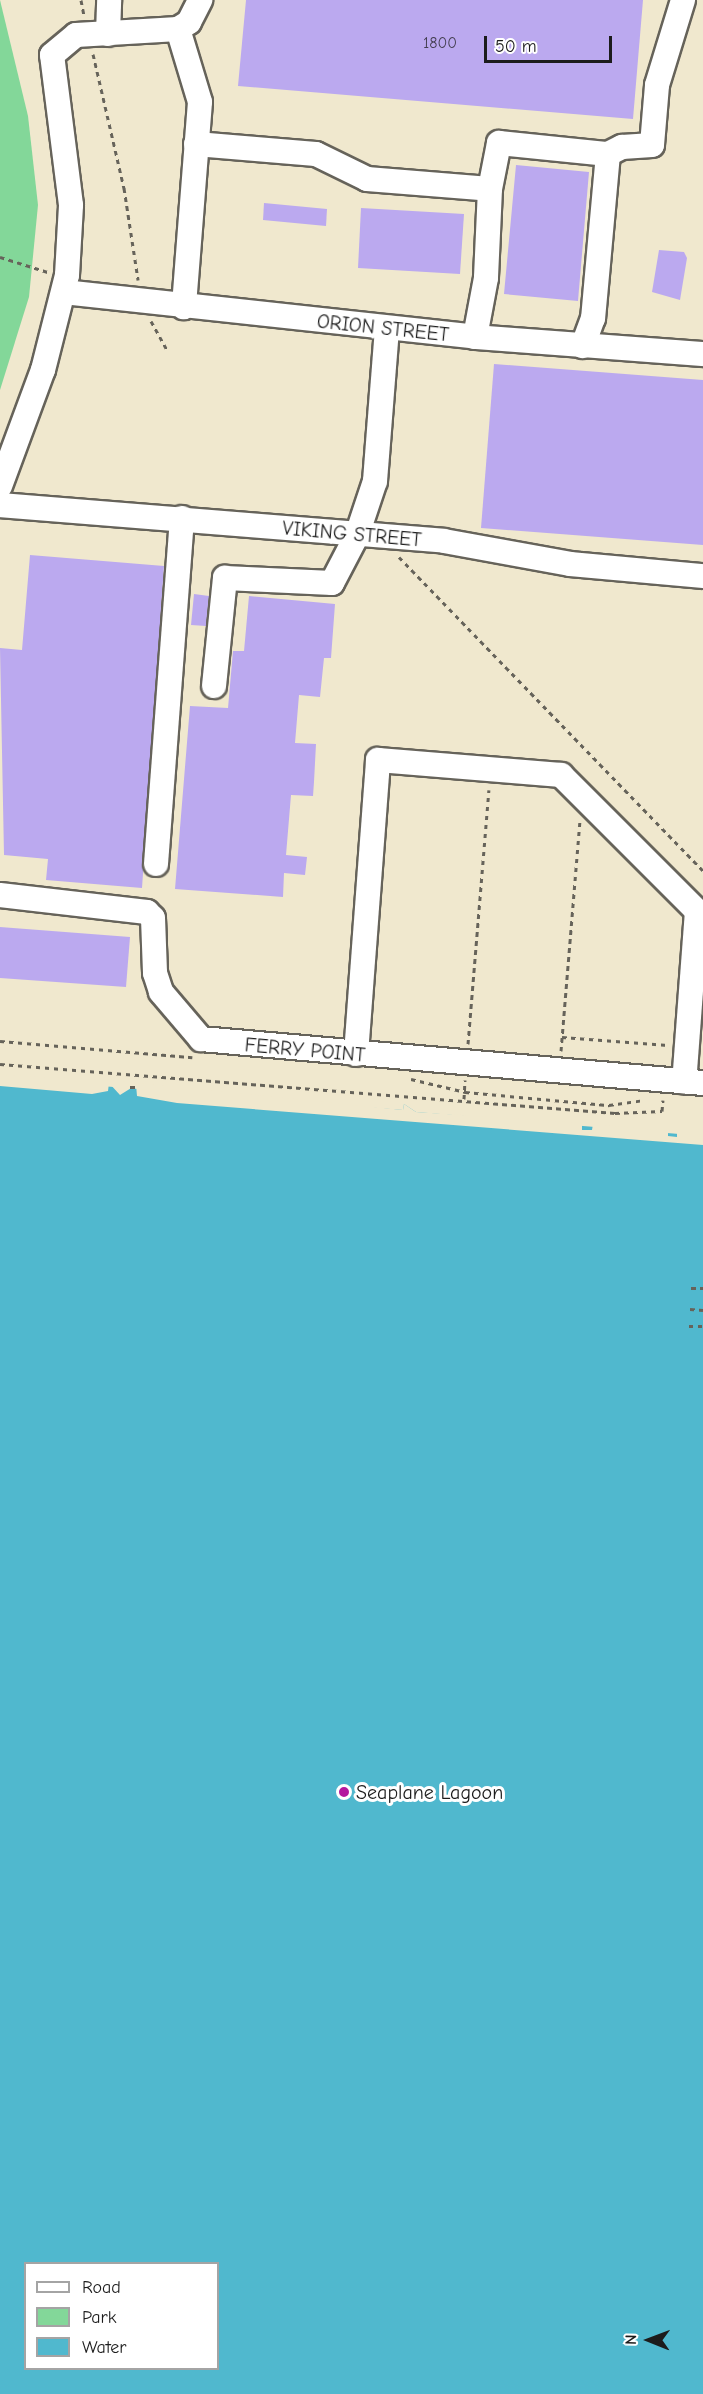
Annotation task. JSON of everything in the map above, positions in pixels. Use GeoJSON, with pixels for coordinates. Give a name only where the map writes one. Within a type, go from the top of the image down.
{"type":"FeatureCollection","features":[{"type":"Feature","properties":{"kind":"street"},"geometry":{"type":"LineString","coordinates":[[98,34],[109,0]]}},
{"type":"Feature","properties":{"kind":"street"},"geometry":{"type":"LineString","coordinates":[[0,486],[43,370],[66,284],[71,205],[51,74],[57,49],[98,34],[178,29],[189,22],[200,0]]}},
{"type":"Feature","properties":{"kind":"street"},"geometry":{"type":"LineString","coordinates":[[475,337],[486,278],[490,189],[499,143],[608,154],[622,147],[652,145],[657,85],[683,0]]}},
{"type":"Feature","properties":{"kind":"street"},"geometry":{"type":"LineString","coordinates":[[178,29],[200,102],[184,307]]}},
{"type":"Feature","properties":{"kind":"street"},"geometry":{"type":"LineString","coordinates":[[196,144],[316,154],[367,179],[490,189]]}},
{"type":"Feature","properties":{"kind":"street"},"geometry":{"type":"LineString","coordinates":[[583,346],[593,318],[608,154]]}},
{"type":"Feature","properties":{"kind":"street","name":"ORION STREET"},"geometry":{"type":"LineString","coordinates":[[66,284],[144,303],[475,337],[703,354]]}},
{"type":"Feature","properties":{"kind":"street"},"geometry":{"type":"LineString","coordinates":[[214,686],[225,578],[332,583],[368,536],[375,481],[387,328]]}},
{"type":"Feature","properties":{"kind":"street","name":"VIKING STREET"},"geometry":{"type":"LineString","coordinates":[[0,505],[444,541],[570,564],[703,576]]}},
{"type":"Feature","properties":{"kind":"street"},"geometry":{"type":"LineString","coordinates":[[156,864],[182,519]]}},
{"type":"Feature","properties":{"kind":"street"},"geometry":{"type":"LineString","coordinates":[[356,1054],[378,760],[490,769],[561,775],[697,911],[686,1046],[693,1082]]}},
{"type":"Feature","properties":{"kind":"street","name":"FERRY POINT"},"geometry":{"type":"LineString","coordinates":[[0,895],[147,912],[153,918],[155,973],[161,992],[201,1039],[693,1082]]}},
{"type":"Feature","properties":{"kind":"path"},"geometry":{"type":"LineString","coordinates":[[98,34],[144,303],[167,350]]}},
{"type":"Feature","properties":{"kind":"path"},"geometry":{"type":"LineString","coordinates":[[0,256],[66,284]]}},
{"type":"Feature","properties":{"kind":"path"},"geometry":{"type":"LineString","coordinates":[[368,536],[703,871]]}},
{"type":"Feature","properties":{"kind":"path"},"geometry":{"type":"LineString","coordinates":[[468,1048],[490,769]]}},
{"type":"Feature","properties":{"kind":"path"},"geometry":{"type":"LineString","coordinates":[[560,1056],[580,822]]}},
{"type":"Feature","properties":{"kind":"path"},"geometry":{"type":"LineString","coordinates":[[562,1037],[686,1046]]}},
{"type":"Feature","properties":{"kind":"path"},"geometry":{"type":"LineString","coordinates":[[0,1064],[615,1113],[662,1112],[663,1096]]}},
{"type":"Feature","properties":{"kind":"path"},"geometry":{"type":"LineString","coordinates":[[464,1100],[466,1073]]}},
{"type":"Feature","properties":{"kind":"path"},"geometry":{"type":"LineString","coordinates":[[130,1087],[137,1087]]}},
{"type":"Feature","properties":{"kind":"path"},"geometry":{"type":"LineString","coordinates":[[692,1288],[703,1288]]}},
{"type":"Feature","properties":{"kind":"path"},"geometry":{"type":"LineString","coordinates":[[690,1309],[703,1310]]}},
{"type":"Feature","properties":{"kind":"path"},"geometry":{"type":"LineString","coordinates":[[688,1326],[703,1326]]}},
{"type":"Feature","properties":{"kind":"green space"},"geometry":{"type":"Polygon","coordinates":[[[0,0],[28,116],[38,205],[29,297],[0,390],[0,0]]]}},
{"type":"Feature","properties":{"kind":"water"},"geometry":{"type":"Polygon","coordinates":[[[0,1078],[403,1110],[404,1104],[416,1112],[703,1136],[703,2394],[0,2394],[0,1078]]]}},
{"type":"Feature","properties":{"kind":"pier"},"geometry":{"type":"Polygon","coordinates":[[[0,1075],[109,1080],[403,1110],[404,1104],[416,1112],[582,1123],[582,1130],[592,1130],[593,1124],[668,1131],[668,1136],[677,1137],[677,1131],[703,1133],[703,1145],[177,1103],[137,1096],[136,1085],[120,1095],[109,1083],[108,1091],[92,1094],[0,1086],[0,1075]]]}},
{"type":"Feature","properties":{"kind":"building"},"geometry":{"type":"Polygon","coordinates":[[[246,0],[643,0],[633,119],[238,86],[246,0]]]}},
{"type":"Feature","properties":{"kind":"building"},"geometry":{"type":"Polygon","coordinates":[[[516,165],[589,172],[578,301],[504,294],[516,165]]]}},
{"type":"Feature","properties":{"kind":"building"},"geometry":{"type":"Polygon","coordinates":[[[264,203],[327,209],[326,226],[263,220],[264,203]]]}},
{"type":"Feature","properties":{"kind":"building"},"geometry":{"type":"Polygon","coordinates":[[[361,208],[464,214],[460,274],[358,268],[361,208]]]}},
{"type":"Feature","properties":{"kind":"building"},"geometry":{"type":"Polygon","coordinates":[[[659,250],[684,252],[687,258],[680,300],[652,292],[659,250]]]}},
{"type":"Feature","properties":{"kind":"building"},"geometry":{"type":"Polygon","coordinates":[[[494,364],[703,380],[703,545],[481,528],[494,364]]]}},
{"type":"Feature","properties":{"kind":"building"},"geometry":{"type":"Polygon","coordinates":[[[30,555],[164,566],[142,888],[46,880],[48,859],[4,855],[0,648],[22,650],[30,555]]]}},
{"type":"Feature","properties":{"kind":"building"},"geometry":{"type":"Polygon","coordinates":[[[194,594],[209,596],[206,626],[191,625],[194,594]]]}},
{"type":"Feature","properties":{"kind":"building"},"geometry":{"type":"Polygon","coordinates":[[[249,596],[335,604],[331,658],[324,658],[320,697],[299,695],[295,743],[316,744],[313,796],[291,795],[286,855],[307,857],[305,875],[284,873],[283,897],[175,889],[190,706],[228,708],[233,651],[244,651],[249,596]]]}},
{"type":"Feature","properties":{"kind":"building"},"geometry":{"type":"Polygon","coordinates":[[[0,927],[130,937],[126,987],[0,978],[0,927]]]}},
{"type":"Feature","properties":{"kind":"place","name":"Seaplane Lagoon"},"geometry":{"type":"Point","coordinates":[344,1792]}}]}
